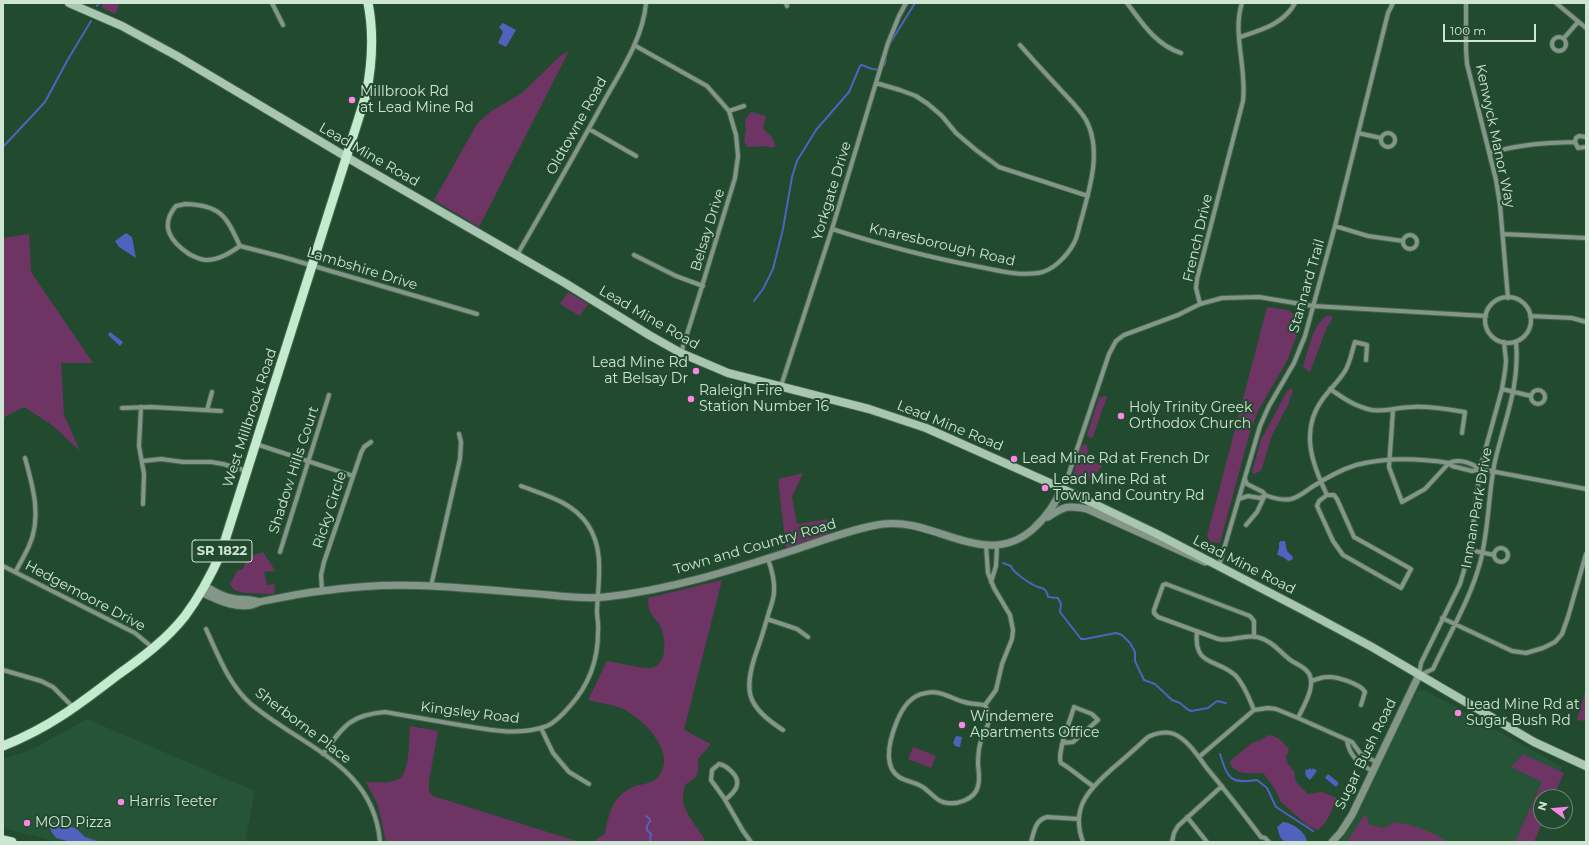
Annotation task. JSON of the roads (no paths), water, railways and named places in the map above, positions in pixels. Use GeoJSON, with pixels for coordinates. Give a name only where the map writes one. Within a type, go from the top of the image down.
{"type":"FeatureCollection","features":[{"type":"Feature","properties":{"kind":"main road","name":"Lead Mine Road"},"geometry":{"type":"LineString","coordinates":[[69,3],[122,26],[150,41],[517,255],[681,353],[728,373],[869,409],[926,428],[1062,488],[1130,520],[1352,636],[1534,742],[1586,766]]}},
{"type":"Feature","properties":{"kind":"main road","name":"West Millbrook Road"},"geometry":{"type":"LineString","coordinates":[[3,746],[46,727],[74,708],[153,648],[184,617],[203,589],[222,553],[366,95],[369,79],[371,45],[368,3]]}},
{"type":"Feature","properties":{"kind":"main road"},"geometry":{"type":"LineString","coordinates":[[3,840],[12,842]]}},
{"type":"Feature","properties":{"kind":"street"},"geometry":{"type":"LineString","coordinates":[[272,3],[283,25]]}},
{"type":"Feature","properties":{"kind":"street","name":"Oldtowne Road"},"geometry":{"type":"LineString","coordinates":[[517,255],[589,129],[634,45],[643,22],[646,3]]}},
{"type":"Feature","properties":{"kind":"street","name":"Yorkgate Drive"},"geometry":{"type":"LineString","coordinates":[[781,387],[832,229],[888,43],[906,3]]}},
{"type":"Feature","properties":{"kind":"street"},"geometry":{"type":"LineString","coordinates":[[1127,3],[1147,30],[1162,44],[1181,54]]}},
{"type":"Feature","properties":{"kind":"street","name":"French Drive"},"geometry":{"type":"LineString","coordinates":[[1062,488],[1067,479],[1109,354],[1116,341],[1124,335],[1178,315],[1200,304],[1196,288],[1197,278],[1243,101],[1245,83],[1239,17],[1242,3]]}},
{"type":"Feature","properties":{"kind":"street"},"geometry":{"type":"LineString","coordinates":[[1240,36],[1277,23],[1288,13],[1295,3]]}},
{"type":"Feature","properties":{"kind":"street","name":"Stannard Trail"},"geometry":{"type":"LineString","coordinates":[[1219,566],[1260,426],[1268,406],[1294,363],[1305,336],[1335,226],[1387,16],[1392,3]]}},
{"type":"Feature","properties":{"kind":"street","name":"Kenwyck Manor Way"},"geometry":{"type":"LineString","coordinates":[[1466,3],[1467,64],[1490,153],[1499,198],[1508,298]]}},
{"type":"Feature","properties":{"kind":"street"},"geometry":{"type":"LineString","coordinates":[[1556,3],[1586,28]]}},
{"type":"Feature","properties":{"kind":"street"},"geometry":{"type":"LineString","coordinates":[[1564,38],[1578,22]]}},
{"type":"Feature","properties":{"kind":"street","name":"Belsay Drive"},"geometry":{"type":"LineString","coordinates":[[634,45],[706,86],[729,111],[736,135],[738,156],[735,178],[703,286],[681,353]]}},
{"type":"Feature","properties":{"kind":"street","name":"Knaresborough Road"},"geometry":{"type":"LineString","coordinates":[[832,229],[880,244],[964,264],[1010,273],[1040,273],[1053,267],[1064,258],[1074,243],[1088,196],[1093,173],[1094,152],[1092,134],[1086,120],[1074,104],[1020,45]]}},
{"type":"Feature","properties":{"kind":"street"},"geometry":{"type":"LineString","coordinates":[[876,83],[916,96],[928,104],[942,116],[956,133],[999,167],[1088,196]]}},
{"type":"Feature","properties":{"kind":"street"},"geometry":{"type":"LineString","coordinates":[[729,111],[744,106]]}},
{"type":"Feature","properties":{"kind":"street"},"geometry":{"type":"LineString","coordinates":[[589,129],[636,156]]}},
{"type":"Feature","properties":{"kind":"street"},"geometry":{"type":"LineString","coordinates":[[1358,133],[1382,138]]}},
{"type":"Feature","properties":{"kind":"street"},"geometry":{"type":"LineString","coordinates":[[1575,142],[1576,138],[1579,136],[1584,135],[1586,137]]}},
{"type":"Feature","properties":{"kind":"street"},"geometry":{"type":"LineString","coordinates":[[1490,153],[1509,147],[1530,144],[1575,142]]}},
{"type":"Feature","properties":{"kind":"street"},"geometry":{"type":"LineString","coordinates":[[1575,142],[1578,148],[1586,147]]}},
{"type":"Feature","properties":{"kind":"street"},"geometry":{"type":"LineString","coordinates":[[197,204],[214,208],[226,219],[240,246],[217,259],[201,260],[183,250],[176,244],[168,228],[168,219],[176,206],[197,204]]}},
{"type":"Feature","properties":{"kind":"street"},"geometry":{"type":"LineString","coordinates":[[1335,226],[1368,236],[1403,241]]}},
{"type":"Feature","properties":{"kind":"street"},"geometry":{"type":"LineString","coordinates":[[1503,234],[1586,238]]}},
{"type":"Feature","properties":{"kind":"street","name":"Lambshire Drive"},"geometry":{"type":"LineString","coordinates":[[240,246],[477,314]]}},
{"type":"Feature","properties":{"kind":"street"},"geometry":{"type":"LineString","coordinates":[[634,255],[676,276],[703,286]]}},
{"type":"Feature","properties":{"kind":"street"},"geometry":{"type":"LineString","coordinates":[[1200,304],[1222,298],[1259,297],[1313,306],[1486,316]]}},
{"type":"Feature","properties":{"kind":"street"},"geometry":{"type":"LineString","coordinates":[[1508,298],[1515,298],[1522,302],[1528,308],[1530,316],[1530,324],[1526,333],[1516,342],[1496,340],[1489,333],[1485,325],[1488,308],[1494,302],[1508,298]]}},
{"type":"Feature","properties":{"kind":"street"},"geometry":{"type":"LineString","coordinates":[[1530,316],[1572,318],[1586,322]]}},
{"type":"Feature","properties":{"kind":"street"},"geometry":{"type":"LineString","coordinates":[[1327,495],[1312,459],[1309,438],[1310,426],[1316,409],[1346,370],[1356,342],[1367,345],[1366,360]]}},
{"type":"Feature","properties":{"kind":"street","name":"Inman Park Drive"},"geometry":{"type":"LineString","coordinates":[[1419,676],[1421,663],[1460,584],[1470,550],[1480,468],[1502,389],[1506,361],[1504,342]]}},
{"type":"Feature","properties":{"kind":"street","name":"Inman Park Drive"},"geometry":{"type":"LineString","coordinates":[[1419,676],[1433,669],[1471,589],[1482,552],[1493,471],[1514,392],[1517,374],[1516,342]]}},
{"type":"Feature","properties":{"kind":"street"},"geometry":{"type":"LineString","coordinates":[[1330,389],[1350,402],[1365,408],[1382,411],[1420,407],[1444,408],[1465,412],[1462,433]]}},
{"type":"Feature","properties":{"kind":"street"},"geometry":{"type":"LineString","coordinates":[[1502,389],[1531,396]]}},
{"type":"Feature","properties":{"kind":"street"},"geometry":{"type":"LineString","coordinates":[[207,410],[212,392]]}},
{"type":"Feature","properties":{"kind":"street","name":"Shadow Hills Court"},"geometry":{"type":"LineString","coordinates":[[280,552],[330,395]]}},
{"type":"Feature","properties":{"kind":"street"},"geometry":{"type":"LineString","coordinates":[[141,407],[139,446],[144,474],[143,504]]}},
{"type":"Feature","properties":{"kind":"street"},"geometry":{"type":"LineString","coordinates":[[122,408],[141,407],[221,411]]}},
{"type":"Feature","properties":{"kind":"street"},"geometry":{"type":"LineString","coordinates":[[1393,410],[1389,459],[1390,473],[1402,502],[1420,493],[1431,484],[1449,463]]}},
{"type":"Feature","properties":{"kind":"street"},"geometry":{"type":"LineString","coordinates":[[431,586],[460,459],[461,442],[458,434]]}},
{"type":"Feature","properties":{"kind":"street","name":"Ricky Circle"},"geometry":{"type":"LineString","coordinates":[[322,591],[321,575],[324,562],[361,453],[364,447],[371,442]]}},
{"type":"Feature","properties":{"kind":"street"},"geometry":{"type":"LineString","coordinates":[[256,444],[353,476]]}},
{"type":"Feature","properties":{"kind":"street"},"geometry":{"type":"LineString","coordinates":[[16,571],[29,545],[35,526],[35,494],[25,458]]}},
{"type":"Feature","properties":{"kind":"street"},"geometry":{"type":"LineString","coordinates":[[142,461],[161,459],[192,463],[211,462],[223,464],[247,472]]}},
{"type":"Feature","properties":{"kind":"street"},"geometry":{"type":"LineString","coordinates":[[1245,479],[1247,484],[1263,492],[1264,495],[1273,498],[1290,500],[1348,468],[1389,459],[1415,459],[1449,463],[1453,461],[1469,463],[1480,468],[1493,471],[1586,489]]}},
{"type":"Feature","properties":{"kind":"street"},"geometry":{"type":"LineString","coordinates":[[1449,463],[1452,466],[1472,471],[1480,468]]}},
{"type":"Feature","properties":{"kind":"street","name":"Kingsley Road"},"geometry":{"type":"LineString","coordinates":[[323,754],[348,723],[358,717],[372,713],[385,712],[498,731],[522,732],[549,725],[564,714],[580,695],[591,674],[597,651],[599,552],[588,525],[580,515],[570,507],[521,486]]}},
{"type":"Feature","properties":{"kind":"street","name":"Town and Country Road"},"geometry":{"type":"LineString","coordinates":[[203,589],[235,599],[253,600],[259,602],[322,591],[403,586],[431,586],[599,598],[646,591],[708,578],[876,525],[891,523],[907,524],[967,542],[986,545],[1009,543],[1019,539],[1035,527],[1053,508],[1062,488]]}},
{"type":"Feature","properties":{"kind":"street"},"geometry":{"type":"LineString","coordinates":[[1334,494],[1354,537],[1411,569],[1401,588],[1348,559],[1337,549],[1317,506],[1319,501],[1327,495],[1334,494]]}},
{"type":"Feature","properties":{"kind":"street"},"geometry":{"type":"LineString","coordinates":[[1239,499],[1248,496],[1260,498],[1264,495]]}},
{"type":"Feature","properties":{"kind":"street"},"geometry":{"type":"LineString","coordinates":[[1246,525],[1257,512],[1264,495]]}},
{"type":"Feature","properties":{"kind":"street"},"geometry":{"type":"LineString","coordinates":[[1035,527],[1062,508],[1072,506],[1088,509],[1192,558],[1237,575]]}},
{"type":"Feature","properties":{"kind":"street"},"geometry":{"type":"LineString","coordinates":[[985,705],[996,690],[1002,664],[1012,639],[1013,630],[1010,615],[997,595],[988,573],[986,545]]}},
{"type":"Feature","properties":{"kind":"street"},"geometry":{"type":"LineString","coordinates":[[991,582],[996,566],[997,545]]}},
{"type":"Feature","properties":{"kind":"street"},"geometry":{"type":"LineString","coordinates":[[1470,550],[1494,555]]}},
{"type":"Feature","properties":{"kind":"street"},"geometry":{"type":"LineString","coordinates":[[1442,618],[1499,646],[1517,652],[1526,653],[1543,648],[1555,642],[1562,634],[1586,554]]}},
{"type":"Feature","properties":{"kind":"street"},"geometry":{"type":"LineString","coordinates":[[768,559],[773,575],[774,594],[750,670],[748,687],[752,701],[766,718],[783,730]]}},
{"type":"Feature","properties":{"kind":"street","name":"Hedgemoore Drive"},"geometry":{"type":"LineString","coordinates":[[3,566],[16,571],[135,633],[153,648]]}},
{"type":"Feature","properties":{"kind":"street"},"geometry":{"type":"LineString","coordinates":[[1254,637],[1254,621],[1250,616],[1166,584],[1163,585],[1154,610],[1154,613],[1158,617],[1224,640],[1254,637],[1270,643],[1288,659],[1306,670],[1311,676],[1312,682],[1298,718]]}},
{"type":"Feature","properties":{"kind":"street"},"geometry":{"type":"LineString","coordinates":[[767,619],[796,629],[808,637]]}},
{"type":"Feature","properties":{"kind":"street","name":"Sherborne Place"},"geometry":{"type":"LineString","coordinates":[[206,629],[229,678],[250,703],[340,766],[356,781],[370,802],[379,825],[380,842]]}},
{"type":"Feature","properties":{"kind":"street"},"geometry":{"type":"LineString","coordinates":[[1197,631],[1196,641],[1198,650],[1203,657],[1209,662],[1229,671],[1236,676],[1246,691],[1254,710]]}},
{"type":"Feature","properties":{"kind":"street"},"geometry":{"type":"LineString","coordinates":[[3,670],[41,681],[53,687],[62,694],[74,708]]}},
{"type":"Feature","properties":{"kind":"street"},"geometry":{"type":"LineString","coordinates":[[1312,682],[1328,676],[1360,686],[1365,692],[1361,705]]}},
{"type":"Feature","properties":{"kind":"street","name":"Sugar Bush Road"},"geometry":{"type":"LineString","coordinates":[[1332,842],[1341,832],[1352,815],[1372,770],[1419,676]]}},
{"type":"Feature","properties":{"kind":"street"},"geometry":{"type":"LineString","coordinates":[[940,692],[964,702],[985,705],[990,717],[989,724],[978,750],[980,781],[978,788],[973,795],[966,800],[959,802],[943,802],[921,786],[899,777],[894,773],[888,756],[891,738],[900,713],[910,700],[924,693],[940,692]]}},
{"type":"Feature","properties":{"kind":"street"},"geometry":{"type":"LineString","coordinates":[[1063,743],[1073,742],[1098,720],[1089,712],[1074,708],[1063,743],[1060,756],[1061,763],[1078,773],[1083,779],[1093,786]]}},
{"type":"Feature","properties":{"kind":"street"},"geometry":{"type":"LineString","coordinates":[[1199,757],[1254,710],[1268,708],[1276,709],[1352,742],[1360,753],[1376,762]]}},
{"type":"Feature","properties":{"kind":"street"},"geometry":{"type":"LineString","coordinates":[[541,728],[553,753],[569,772],[589,784]]}},
{"type":"Feature","properties":{"kind":"street"},"geometry":{"type":"LineString","coordinates":[[1083,842],[1078,827],[1078,819],[1082,802],[1093,786],[1148,737],[1153,734],[1168,732],[1175,734],[1199,757],[1261,837],[1265,838],[1269,842]]}},
{"type":"Feature","properties":{"kind":"street"},"geometry":{"type":"LineString","coordinates":[[1347,741],[1348,747],[1354,758],[1372,770]]}},
{"type":"Feature","properties":{"kind":"street"},"geometry":{"type":"LineString","coordinates":[[725,800],[735,791],[738,786],[738,780],[736,775],[727,767],[723,764],[719,764],[712,770],[711,780],[751,842]]}},
{"type":"Feature","properties":{"kind":"street"},"geometry":{"type":"LineString","coordinates":[[1172,842],[1174,833],[1187,817],[1222,786]]}},
{"type":"Feature","properties":{"kind":"street"},"geometry":{"type":"LineString","coordinates":[[1187,817],[1207,842]]}},
{"type":"Feature","properties":{"kind":"street"},"geometry":{"type":"LineString","coordinates":[[1031,842],[1038,821],[1042,818],[1078,819]]}},
{"type":"Feature","properties":{"kind":"street"},"geometry":{"type":"LineString","coordinates":[[1261,837],[1261,842]]}},
{"type":"Feature","properties":{"kind":"water"},"geometry":{"type":"Polygon","coordinates":[[[503,23],[516,30],[506,47],[498,43],[503,32],[499,27],[503,23]]]}},
{"type":"Feature","properties":{"kind":"water"},"geometry":{"type":"Polygon","coordinates":[[[126,233],[132,237],[136,258],[119,247],[115,241],[126,233]]]}},
{"type":"Feature","properties":{"kind":"water"},"geometry":{"type":"Polygon","coordinates":[[[110,332],[123,342],[120,346],[108,335],[110,332]]]}},
{"type":"Feature","properties":{"kind":"water"},"geometry":{"type":"Polygon","coordinates":[[[1281,541],[1285,541],[1287,551],[1293,557],[1292,560],[1288,561],[1277,555],[1279,543],[1281,541]]]}},
{"type":"Feature","properties":{"kind":"water"},"geometry":{"type":"Polygon","coordinates":[[[956,736],[962,737],[960,747],[955,746],[953,743],[956,736]]]}},
{"type":"Feature","properties":{"kind":"water"},"geometry":{"type":"Polygon","coordinates":[[[1310,768],[1317,771],[1310,780],[1306,777],[1305,772],[1306,769],[1308,770],[1310,768]]]}},
{"type":"Feature","properties":{"kind":"water"},"geometry":{"type":"Polygon","coordinates":[[[1328,774],[1339,783],[1336,787],[1325,778],[1328,774]]]}},
{"type":"Feature","properties":{"kind":"water"},"geometry":{"type":"Polygon","coordinates":[[[48,821],[76,828],[85,837],[100,842],[71,842],[56,838],[51,831],[48,821]]]}},
{"type":"Feature","properties":{"kind":"water"},"geometry":{"type":"Polygon","coordinates":[[[1283,822],[1291,824],[1302,832],[1307,842],[1285,842],[1280,837],[1277,827],[1283,822]]]}},
{"type":"Feature","properties":{"kind":"waterway"},"geometry":{"type":"LineString","coordinates":[[889,45],[915,3]]}},
{"type":"Feature","properties":{"kind":"waterway"},"geometry":{"type":"LineString","coordinates":[[3,147],[45,102],[91,21]]}},
{"type":"Feature","properties":{"kind":"waterway"},"geometry":{"type":"LineString","coordinates":[[754,301],[763,289],[773,269],[783,229],[792,177],[797,161],[816,130],[849,92],[860,66],[862,65],[869,68],[880,69],[885,64],[886,55]]}},
{"type":"Feature","properties":{"kind":"waterway"},"geometry":{"type":"LineString","coordinates":[[1003,563],[1011,566],[1018,575],[1027,581],[1044,589],[1047,592],[1048,597],[1058,598],[1061,604],[1060,612],[1081,639],[1116,633],[1122,635],[1130,643],[1135,652],[1135,661],[1144,680],[1155,684],[1172,700],[1180,703],[1191,711],[1208,708],[1217,701],[1226,703]]}},
{"type":"Feature","properties":{"kind":"waterway"},"geometry":{"type":"LineString","coordinates":[[1220,754],[1225,769],[1231,778],[1241,781],[1257,780],[1267,788],[1276,807],[1313,831]]}},
{"type":"Feature","properties":{"kind":"waterway"},"geometry":{"type":"LineString","coordinates":[[646,816],[650,821],[647,826],[647,830],[651,834],[650,842]]}},
{"type":"Feature","properties":{"kind":"place","name":"Millbrook Rd at Lead Mine Rd"},"geometry":{"type":"Point","coordinates":[352,100]}},
{"type":"Feature","properties":{"kind":"place","name":"Lead Mine Rd at Belsay Dr"},"geometry":{"type":"Point","coordinates":[696,371]}},
{"type":"Feature","properties":{"kind":"place","name":"Raleigh Fire Station Number 16"},"geometry":{"type":"Point","coordinates":[691,399]}},
{"type":"Feature","properties":{"kind":"place","name":"Holy Trinity Greek Orthodox Church"},"geometry":{"type":"Point","coordinates":[1121,416]}},
{"type":"Feature","properties":{"kind":"place","name":"Lead Mine Rd at French Dr"},"geometry":{"type":"Point","coordinates":[1014,459]}},
{"type":"Feature","properties":{"kind":"place","name":"Lead Mine Rd at Town and Country Rd"},"geometry":{"type":"Point","coordinates":[1045,488]}},
{"type":"Feature","properties":{"kind":"place","name":"Lead Mine Rd at Sugar Bush Rd"},"geometry":{"type":"Point","coordinates":[1458,713]}},
{"type":"Feature","properties":{"kind":"place","name":"Windemere Apartments Office"},"geometry":{"type":"Point","coordinates":[962,725]}},
{"type":"Feature","properties":{"kind":"place","name":"Harris Teeter"},"geometry":{"type":"Point","coordinates":[121,802]}},
{"type":"Feature","properties":{"kind":"place","name":"MOD Pizza"},"geometry":{"type":"Point","coordinates":[27,823]}}]}
